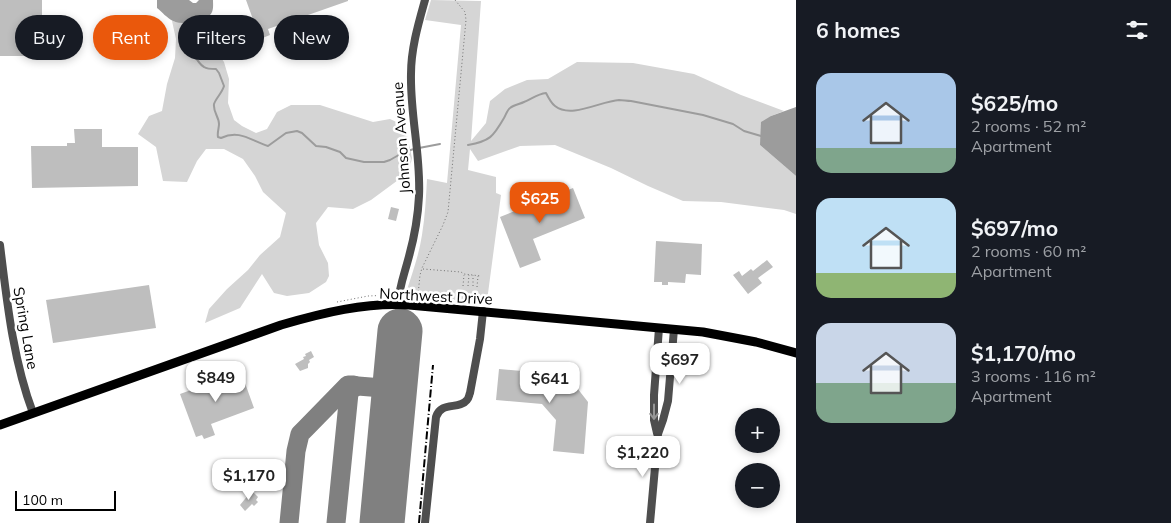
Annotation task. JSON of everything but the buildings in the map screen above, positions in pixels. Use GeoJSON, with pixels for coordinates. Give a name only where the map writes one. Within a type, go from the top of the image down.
{"type":"FeatureCollection","features":[{"type":"Feature","properties":{"kind":"main road","name":"Northwest Drive"},"geometry":{"type":"LineString","coordinates":[[0,425],[281,325],[309,317],[372,305],[398,304],[674,329],[738,338],[796,353]]}},
{"type":"Feature","properties":{"kind":"street","name":"Johnson Avenue"},"geometry":{"type":"LineString","coordinates":[[398,304],[399,289],[412,244],[418,211],[419,183],[411,65],[413,44],[425,0]]}},
{"type":"Feature","properties":{"kind":"street","name":"Spring Lane"},"geometry":{"type":"LineString","coordinates":[[0,246],[17,361],[24,390],[33,413]]}},
{"type":"Feature","properties":{"kind":"street"},"geometry":{"type":"LineString","coordinates":[[425,523],[437,413],[442,409],[467,401],[474,371],[483,311]]}},
{"type":"Feature","properties":{"kind":"street"},"geometry":{"type":"LineString","coordinates":[[658,434],[654,420],[654,395],[659,328]]}},
{"type":"Feature","properties":{"kind":"street"},"geometry":{"type":"LineString","coordinates":[[650,523],[658,434],[668,401],[674,329]]}},
{"type":"Feature","properties":{"kind":"path"},"geometry":{"type":"LineString","coordinates":[[410,294],[418,296],[422,268],[448,212],[466,20],[465,12],[455,0]]}},
{"type":"Feature","properties":{"kind":"path"},"geometry":{"type":"LineString","coordinates":[[422,268],[479,276],[477,287]]}},
{"type":"Feature","properties":{"kind":"path"},"geometry":{"type":"LineString","coordinates":[[463,286],[464,274]]}},
{"type":"Feature","properties":{"kind":"path"},"geometry":{"type":"LineString","coordinates":[[468,286],[469,275]]}},
{"type":"Feature","properties":{"kind":"path"},"geometry":{"type":"LineString","coordinates":[[473,275],[473,286]]}},
{"type":"Feature","properties":{"kind":"shaded area"},"geometry":{"type":"Polygon","coordinates":[[[157,0],[189,0],[196,3],[199,0],[213,0],[213,10],[210,15],[178,15],[178,22],[173,21],[168,15],[157,8],[157,0]]]}},
{"type":"Feature","properties":{"kind":"shaded area"},"geometry":{"type":"Polygon","coordinates":[[[431,0],[481,1],[471,141],[486,123],[490,101],[505,89],[527,80],[548,79],[577,62],[633,63],[694,74],[741,95],[784,111],[771,116],[760,145],[796,176],[796,214],[784,210],[721,202],[683,201],[555,145],[520,146],[478,161],[470,149],[468,170],[496,177],[496,193],[501,195],[487,301],[408,298],[406,293],[422,235],[427,179],[447,183],[461,25],[425,20],[431,0]]]}},
{"type":"Feature","properties":{"kind":"shaded area"},"geometry":{"type":"Polygon","coordinates":[[[172,21],[178,22],[178,60],[223,60],[229,79],[228,103],[234,120],[256,133],[267,129],[277,112],[291,105],[320,105],[373,122],[390,119],[405,126],[412,158],[409,172],[371,200],[353,209],[328,207],[316,223],[319,245],[328,263],[329,276],[326,282],[309,293],[287,296],[274,293],[262,274],[240,308],[205,323],[209,309],[248,270],[260,255],[280,237],[286,213],[263,192],[243,159],[224,149],[206,149],[197,161],[187,182],[163,181],[156,147],[138,134],[149,116],[162,111],[167,84],[175,58],[176,39],[172,21]]]}},
{"type":"Feature","properties":{"kind":"shaded area"},"geometry":{"type":"Polygon","coordinates":[[[796,107],[796,176],[760,145],[761,122],[771,116],[796,107]]]}},
{"type":"Feature","properties":{"kind":"waterway"},"geometry":{"type":"LineString","coordinates":[[198,60],[204,67],[216,69],[224,86],[214,104],[214,110],[219,121],[218,137],[240,135],[268,146],[286,133],[297,131],[302,133],[316,146],[326,147],[340,152],[346,158],[364,162],[384,162],[414,149]]}},
{"type":"Feature","properties":{"kind":"waterway"},"geometry":{"type":"LineString","coordinates":[[468,145],[481,142],[490,137],[497,130],[510,108],[537,95],[546,93],[554,105],[562,110],[578,110],[619,100],[631,101],[703,115],[733,124],[744,131],[761,136]]}},
{"type":"Feature","properties":{"kind":"waterway"},"geometry":{"type":"LineString","coordinates":[[419,148],[440,144]]}},
{"type":"Feature","properties":{"kind":"taxiway"},"geometry":{"type":"LineString","coordinates":[[289,523],[296,451],[300,434],[348,385],[354,385]]}},
{"type":"Feature","properties":{"kind":"taxiway"},"geometry":{"type":"LineString","coordinates":[[336,523],[350,390],[358,386],[395,389]]}},
{"type":"Feature","properties":{"kind":"runway"},"geometry":{"type":"LineString","coordinates":[[382,523],[400,331]]}},
{"type":"Feature","properties":{"kind":"railway"},"geometry":{"type":"LineString","coordinates":[[419,523],[433,365]]}}]}
